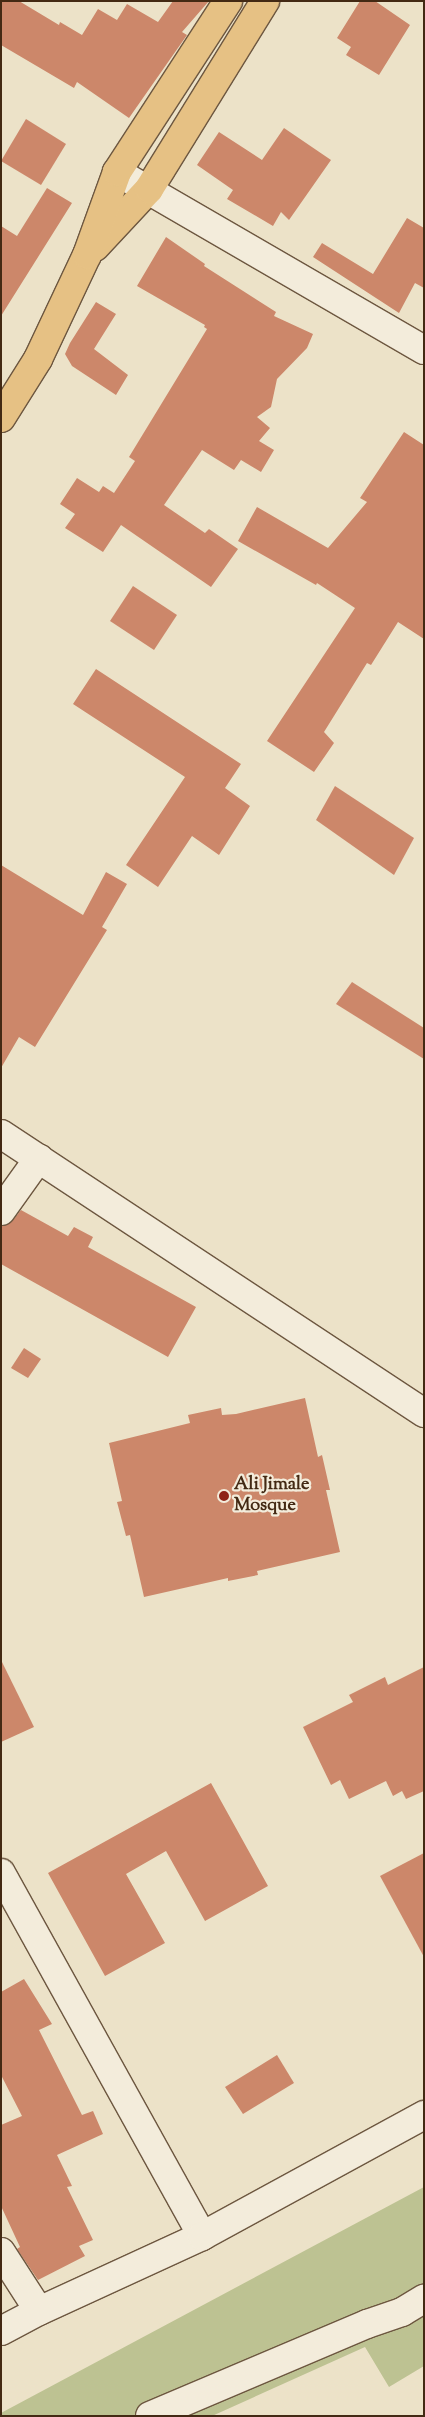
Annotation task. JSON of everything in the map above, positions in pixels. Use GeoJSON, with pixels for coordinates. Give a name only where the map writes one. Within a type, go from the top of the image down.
{"type":"FeatureCollection","features":[{"type":"Feature","properties":{"kind":"main road"},"geometry":{"type":"LineString","coordinates":[[1,418],[38,358],[87,255],[117,172],[228,1]]}},
{"type":"Feature","properties":{"kind":"main road"},"geometry":{"type":"LineString","coordinates":[[87,255],[150,189],[265,1]]}},
{"type":"Feature","properties":{"kind":"street"},"geometry":{"type":"LineString","coordinates":[[117,172],[150,189],[424,350]]}},
{"type":"Feature","properties":{"kind":"street"},"geometry":{"type":"LineString","coordinates":[[1,1134],[424,1413]]}},
{"type":"Feature","properties":{"kind":"street"},"geometry":{"type":"LineString","coordinates":[[1,1211],[39,1158]]}},
{"type":"Feature","properties":{"kind":"street"},"geometry":{"type":"LineString","coordinates":[[1,1873],[202,2236]]}},
{"type":"Feature","properties":{"kind":"street"},"geometry":{"type":"LineString","coordinates":[[1,2331],[39,2311],[202,2236],[424,2115]]}},
{"type":"Feature","properties":{"kind":"street"},"geometry":{"type":"LineString","coordinates":[[1,2252],[39,2311]]}},
{"type":"Feature","properties":{"kind":"street"},"geometry":{"type":"LineString","coordinates":[[150,2416],[367,2324],[402,2312],[424,2300]]}},
{"type":"Feature","properties":{"kind":"green space"},"geometry":{"type":"Polygon","coordinates":[[[424,2187],[424,2366],[389,2387],[365,2347],[212,2416],[1,2416],[1,2413],[424,2187]]]}},
{"type":"Feature","properties":{"kind":"building"},"geometry":{"type":"Polygon","coordinates":[[[1,1],[19,1],[59,25],[60,22],[82,35],[98,9],[117,20],[127,4],[158,22],[173,1],[209,1],[182,32],[187,35],[129,118],[77,82],[74,88],[1,45],[1,1]]]}},
{"type":"Feature","properties":{"kind":"building"},"geometry":{"type":"Polygon","coordinates":[[[360,1],[375,1],[410,25],[379,75],[346,55],[351,47],[337,38],[360,1]]]}},
{"type":"Feature","properties":{"kind":"building"},"geometry":{"type":"Polygon","coordinates":[[[26,119],[66,144],[41,185],[1,161],[26,119]]]}},
{"type":"Feature","properties":{"kind":"building"},"geometry":{"type":"Polygon","coordinates":[[[284,128],[331,160],[289,220],[281,212],[273,226],[227,199],[233,190],[197,165],[219,132],[262,160],[284,128]]]}},
{"type":"Feature","properties":{"kind":"building"},"geometry":{"type":"Polygon","coordinates":[[[47,188],[72,203],[1,316],[1,226],[17,236],[47,188]]]}},
{"type":"Feature","properties":{"kind":"building"},"geometry":{"type":"Polygon","coordinates":[[[407,218],[424,228],[424,288],[415,283],[399,313],[313,257],[322,243],[373,274],[407,218]]]}},
{"type":"Feature","properties":{"kind":"building"},"geometry":{"type":"Polygon","coordinates":[[[166,237],[205,264],[204,266],[276,312],[274,316],[313,334],[307,348],[277,379],[271,407],[257,417],[270,428],[259,441],[274,450],[261,472],[241,460],[234,470],[202,450],[164,505],[205,533],[209,529],[238,549],[211,587],[121,525],[103,552],[65,528],[75,514],[60,504],[77,478],[99,492],[103,486],[114,493],[135,461],[129,457],[207,329],[204,327],[205,325],[137,286],[166,237]]]}},
{"type":"Feature","properties":{"kind":"building"},"geometry":{"type":"Polygon","coordinates":[[[96,302],[116,314],[94,349],[128,375],[116,395],[72,366],[65,354],[96,302]]]}},
{"type":"Feature","properties":{"kind":"building"},"geometry":{"type":"Polygon","coordinates":[[[404,432],[424,445],[424,639],[398,622],[371,665],[367,663],[324,732],[334,743],[314,772],[267,741],[355,608],[317,583],[316,585],[238,541],[257,507],[328,548],[367,502],[360,498],[404,432]]]}},
{"type":"Feature","properties":{"kind":"building"},"geometry":{"type":"Polygon","coordinates":[[[133,586],[177,615],[154,650],[110,621],[133,586]]]}},
{"type":"Feature","properties":{"kind":"building"},"geometry":{"type":"Polygon","coordinates":[[[96,669],[241,764],[225,788],[250,806],[219,855],[192,836],[158,887],[126,865],[185,777],[73,704],[96,669]]]}},
{"type":"Feature","properties":{"kind":"building"},"geometry":{"type":"Polygon","coordinates":[[[335,786],[414,838],[394,875],[316,820],[335,786]]]}},
{"type":"Feature","properties":{"kind":"building"},"geometry":{"type":"Polygon","coordinates":[[[1,865],[83,915],[106,872],[127,884],[102,927],[107,930],[35,1047],[19,1037],[1,1068],[1,865]]]}},
{"type":"Feature","properties":{"kind":"building"},"geometry":{"type":"Polygon","coordinates":[[[352,982],[424,1028],[424,1059],[336,1004],[352,982]]]}},
{"type":"Feature","properties":{"kind":"building"},"geometry":{"type":"Polygon","coordinates":[[[21,1210],[68,1236],[74,1227],[93,1237],[88,1247],[196,1307],[168,1357],[1,1264],[1,1226],[13,1220],[21,1210]]]}},
{"type":"Feature","properties":{"kind":"building"},"geometry":{"type":"Polygon","coordinates":[[[24,1348],[41,1359],[28,1378],[11,1368],[24,1348]]]}},
{"type":"Feature","properties":{"kind":"building","name":"Ali Jimale Mosque"},"geometry":{"type":"Polygon","coordinates":[[[305,1398],[318,1457],[322,1455],[330,1490],[326,1490],[340,1552],[257,1571],[258,1575],[228,1581],[228,1578],[144,1597],[130,1535],[126,1536],[117,1502],[122,1501],[109,1443],[190,1423],[188,1415],[221,1408],[222,1415],[236,1414],[305,1398]]]}},
{"type":"Feature","properties":{"kind":"building"},"geometry":{"type":"Polygon","coordinates":[[[1,1660],[34,1727],[1,1742],[1,1660]]]}},
{"type":"Feature","properties":{"kind":"building"},"geometry":{"type":"Polygon","coordinates":[[[424,1667],[424,1791],[406,1799],[402,1791],[393,1796],[386,1781],[349,1799],[340,1780],[331,1785],[303,1727],[353,1702],[349,1695],[385,1677],[388,1685],[424,1667]]]}},
{"type":"Feature","properties":{"kind":"building"},"geometry":{"type":"Polygon","coordinates":[[[211,1783],[268,1886],[205,1921],[166,1851],[126,1874],[165,1943],[105,1976],[48,1873],[211,1783]]]}},
{"type":"Feature","properties":{"kind":"building"},"geometry":{"type":"Polygon","coordinates":[[[424,1853],[424,1957],[380,1876],[424,1853]]]}},
{"type":"Feature","properties":{"kind":"building"},"geometry":{"type":"Polygon","coordinates":[[[24,1979],[52,2024],[39,2030],[82,2115],[93,2111],[103,2134],[57,2155],[72,2186],[67,2187],[93,2240],[79,2246],[85,2256],[38,2280],[17,2249],[20,2247],[1,2206],[1,2125],[22,2116],[1,2075],[1,1992],[24,1979]]]}},
{"type":"Feature","properties":{"kind":"building"},"geometry":{"type":"Polygon","coordinates":[[[277,2055],[294,2083],[243,2114],[225,2087],[277,2055]]]}},
{"type":"Feature","properties":{"kind":"place","name":"Ali Jimale Mosque"},"geometry":{"type":"Point","coordinates":[224,1496]}}]}
